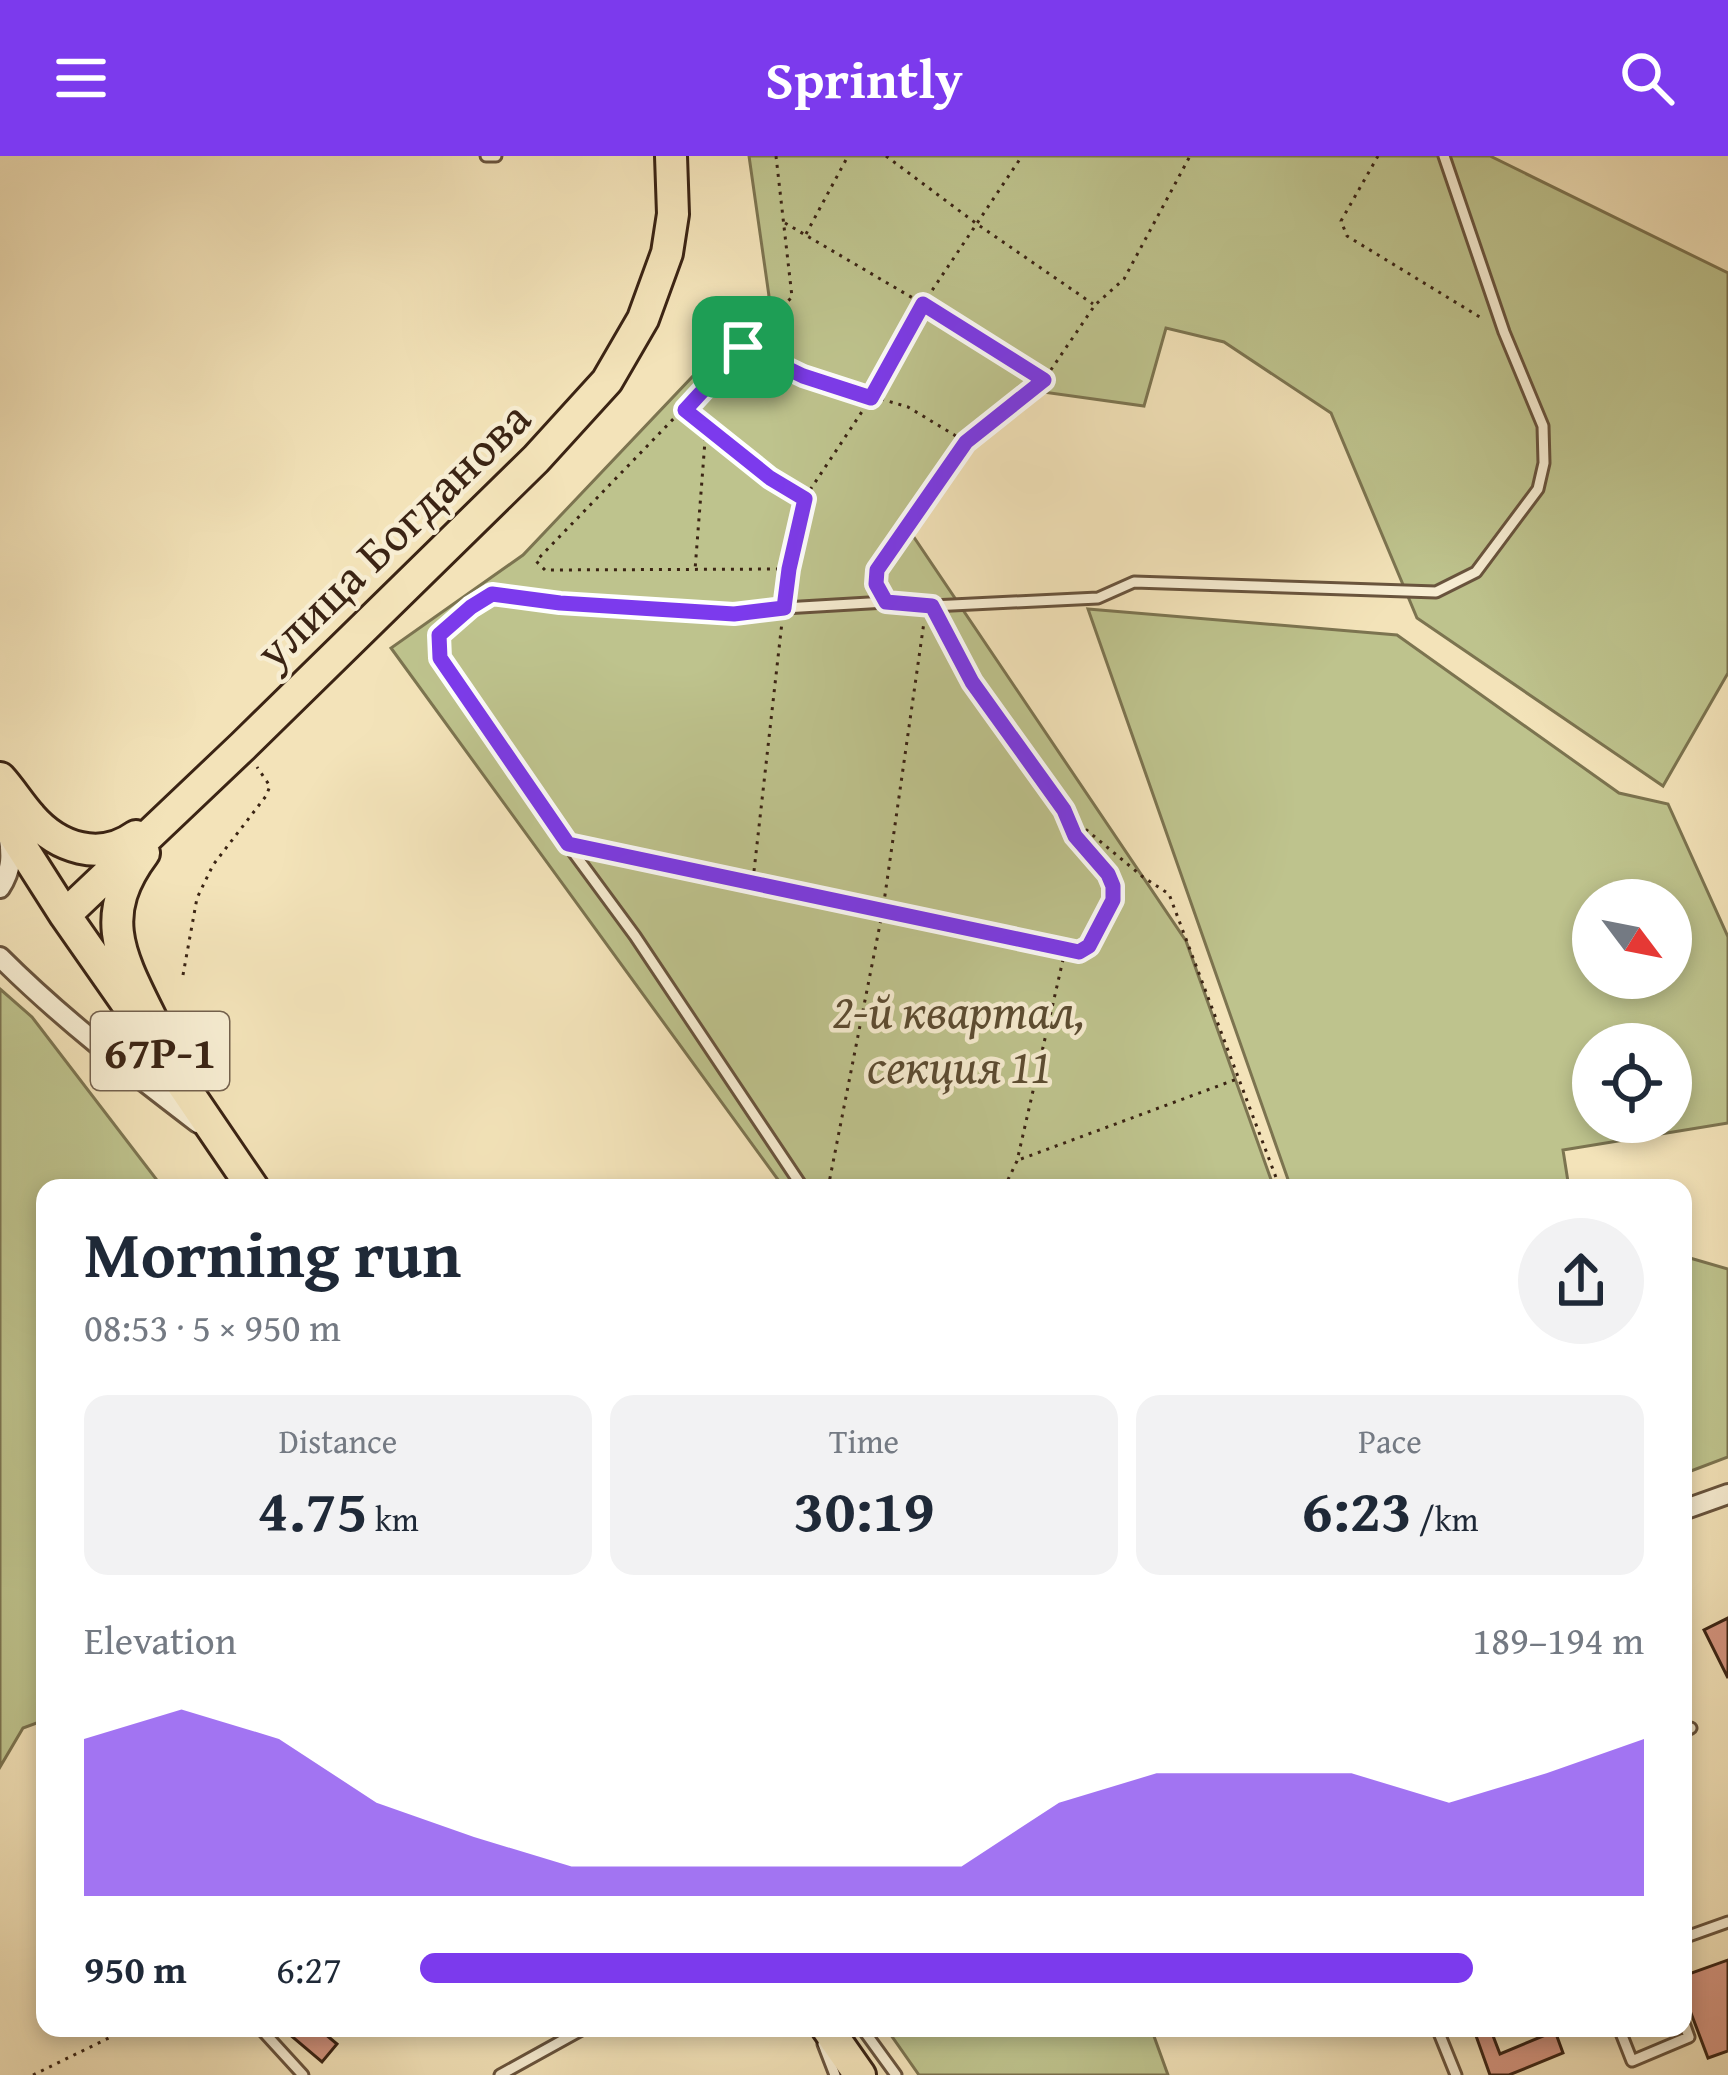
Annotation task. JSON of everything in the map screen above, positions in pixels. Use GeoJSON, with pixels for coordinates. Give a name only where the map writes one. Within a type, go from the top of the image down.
{"type":"FeatureCollection","features":[{"type":"Feature","properties":{"kind":"main road","name":"улица Богданова"},"geometry":{"type":"LineString","coordinates":[[65,915],[536,459],[607,381],[643,319],[667,253],[673,214],[671,156]]}},
{"type":"Feature","properties":{"kind":"main road"},"geometry":{"type":"LineString","coordinates":[[0,778],[52,837],[80,849],[105,851],[128,842],[184,800]]}},
{"type":"Feature","properties":{"kind":"main road"},"geometry":{"type":"LineString","coordinates":[[184,800],[125,881],[116,919],[126,968],[186,1089]]}},
{"type":"Feature","properties":{"kind":"main road","name":"67Р-1"},"geometry":{"type":"LineString","coordinates":[[3,818],[247,1179]]}},
{"type":"Feature","properties":{"kind":"main road"},"geometry":{"type":"LineString","coordinates":[[833,2037],[860,2075]]}},
{"type":"Feature","properties":{"kind":"street"},"geometry":{"type":"LineString","coordinates":[[0,888],[10,873],[11,851],[3,818]]}},
{"type":"Feature","properties":{"kind":"street"},"geometry":{"type":"LineString","coordinates":[[0,957],[123,1065],[223,1142]]}},
{"type":"Feature","properties":{"kind":"street"},"geometry":{"type":"LineString","coordinates":[[1692,1507],[1728,1493]]}},
{"type":"Feature","properties":{"kind":"lane"},"geometry":{"type":"LineString","coordinates":[[486,156],[496,156]]}},
{"type":"Feature","properties":{"kind":"lane"},"geometry":{"type":"LineString","coordinates":[[797,1179],[635,936],[440,658],[439,635],[492,594],[734,614],[886,602],[929,606],[1098,598],[1134,582],[1436,592],[1476,572],[1538,489],[1544,463],[1543,426],[1504,332],[1444,156]]}},
{"type":"Feature","properties":{"kind":"lane"},"geometry":{"type":"LineString","coordinates":[[1692,1935],[1728,1922]]}},
{"type":"Feature","properties":{"kind":"lane"},"geometry":{"type":"LineString","coordinates":[[268,2037],[302,2075]]}},
{"type":"Feature","properties":{"kind":"lane"},"geometry":{"type":"LineString","coordinates":[[500,2075],[569,2037]]}},
{"type":"Feature","properties":{"kind":"lane"},"geometry":{"type":"LineString","coordinates":[[820,2037],[835,2075]]}},
{"type":"Feature","properties":{"kind":"lane"},"geometry":{"type":"LineString","coordinates":[[869,2037],[896,2075]]}},
{"type":"Feature","properties":{"kind":"lane"},"geometry":{"type":"LineString","coordinates":[[1441,2037],[1456,2075]]}},
{"type":"Feature","properties":{"kind":"lane"},"geometry":{"type":"LineString","coordinates":[[1622,2037],[1632,2062],[1689,2037]]}},
{"type":"Feature","properties":{"kind":"path"},"geometry":{"type":"LineString","coordinates":[[776,156],[792,297],[536,561],[545,570],[789,569]]}},
{"type":"Feature","properties":{"kind":"path"},"geometry":{"type":"LineString","coordinates":[[805,235],[848,156]]}},
{"type":"Feature","properties":{"kind":"path"},"geometry":{"type":"LineString","coordinates":[[886,156],[1095,304]]}},
{"type":"Feature","properties":{"kind":"path"},"geometry":{"type":"LineString","coordinates":[[753,882],[789,569],[805,499],[871,398],[923,304],[1022,156]]}},
{"type":"Feature","properties":{"kind":"path"},"geometry":{"type":"LineString","coordinates":[[886,602],[876,584],[877,570],[966,442],[1044,380],[1095,304],[1124,279],[1190,156]]}},
{"type":"Feature","properties":{"kind":"path"},"geometry":{"type":"LineString","coordinates":[[1378,156],[1341,221],[1347,236],[1504,332]]}},
{"type":"Feature","properties":{"kind":"path"},"geometry":{"type":"LineString","coordinates":[[785,223],[1044,380]]}},
{"type":"Feature","properties":{"kind":"path"},"geometry":{"type":"LineString","coordinates":[[743,347],[803,376],[908,407],[966,442]]}},
{"type":"Feature","properties":{"kind":"path"},"geometry":{"type":"LineString","coordinates":[[685,410],[770,478],[805,499]]}},
{"type":"Feature","properties":{"kind":"path"},"geometry":{"type":"LineString","coordinates":[[695,570],[706,428]]}},
{"type":"Feature","properties":{"kind":"path"},"geometry":{"type":"LineString","coordinates":[[568,844],[1066,950],[1079,952],[1089,946],[1113,900],[1108,874],[1075,836],[1064,810],[972,682],[929,606]]}},
{"type":"Feature","properties":{"kind":"path"},"geometry":{"type":"LineString","coordinates":[[830,1179],[883,909],[929,606]]}},
{"type":"Feature","properties":{"kind":"path"},"geometry":{"type":"LineString","coordinates":[[183,974],[197,898],[213,865],[270,786],[260,772]]}},
{"type":"Feature","properties":{"kind":"path"},"geometry":{"type":"LineString","coordinates":[[1064,810],[1168,894],[1277,1179]]}},
{"type":"Feature","properties":{"kind":"path"},"geometry":{"type":"LineString","coordinates":[[1008,1179],[1017,1161],[1066,950]]}},
{"type":"Feature","properties":{"kind":"path"},"geometry":{"type":"LineString","coordinates":[[1017,1161],[1238,1079]]}},
{"type":"Feature","properties":{"kind":"path"},"geometry":{"type":"LineString","coordinates":[[33,2075],[111,2037]]}},
{"type":"Feature","properties":{"kind":"green space","name":"2-й квартал, секция 11"},"geometry":{"type":"Polygon","coordinates":[[[749,156],[1490,156],[1728,273],[1728,673],[1663,786],[1417,618],[1331,413],[1224,342],[1166,328],[1144,406],[1022,389],[962,437],[901,518],[1186,941],[1271,1179],[777,1179],[391,648],[523,555],[769,296],[749,156]]]}},
{"type":"Feature","properties":{"kind":"green space"},"geometry":{"type":"Polygon","coordinates":[[[1088,609],[1397,635],[1619,793],[1668,804],[1728,937],[1728,1123],[1692,1129],[1692,1023],[1572,1023],[1572,1143],[1606,1143],[1563,1150],[1568,1179],[1288,1179],[1088,609]]]}},
{"type":"Feature","properties":{"kind":"green space"},"geometry":{"type":"Polygon","coordinates":[[[0,989],[32,1017],[156,1179],[36,1179],[36,1723],[23,1728],[0,1767],[0,989]]]}},
{"type":"Feature","properties":{"kind":"green space"},"geometry":{"type":"Polygon","coordinates":[[[1692,1259],[1728,1269],[1728,1457],[1692,1471],[1692,1259]]]}},
{"type":"Feature","properties":{"kind":"green space"},"geometry":{"type":"Polygon","coordinates":[[[892,2037],[1154,2037],[1168,2075],[919,2075],[892,2037]]]}},
{"type":"Feature","properties":{"kind":"building"},"geometry":{"type":"Polygon","coordinates":[[[1728,1618],[1728,1678],[1704,1630],[1728,1618]]]}},
{"type":"Feature","properties":{"kind":"building"},"geometry":{"type":"Polygon","coordinates":[[[1728,1960],[1728,2051],[1708,2058],[1692,2016],[1692,1973],[1728,1960]]]}},
{"type":"Feature","properties":{"kind":"building"},"geometry":{"type":"Polygon","coordinates":[[[293,2037],[329,2037],[337,2044],[322,2062],[293,2037]]]}},
{"type":"Feature","properties":{"kind":"building"},"geometry":{"type":"Polygon","coordinates":[[[1476,2037],[1493,2037],[1500,2054],[1541,2037],[1557,2037],[1563,2053],[1509,2075],[1490,2075],[1476,2037]]]}},
{"type":"Feature","properties":{"kind":"route"},"geometry":{"type":"LineString","coordinates":[[923,304],[1044,380],[966,442],[877,570],[876,584],[886,602],[932,606],[972,682],[1064,810],[1075,836],[1108,874],[1113,900],[1089,946],[1079,952],[568,844],[440,658],[439,635],[492,594],[734,614],[784,608],[805,499],[770,478],[685,410],[743,347],[803,376],[871,398],[923,304]]}}]}
